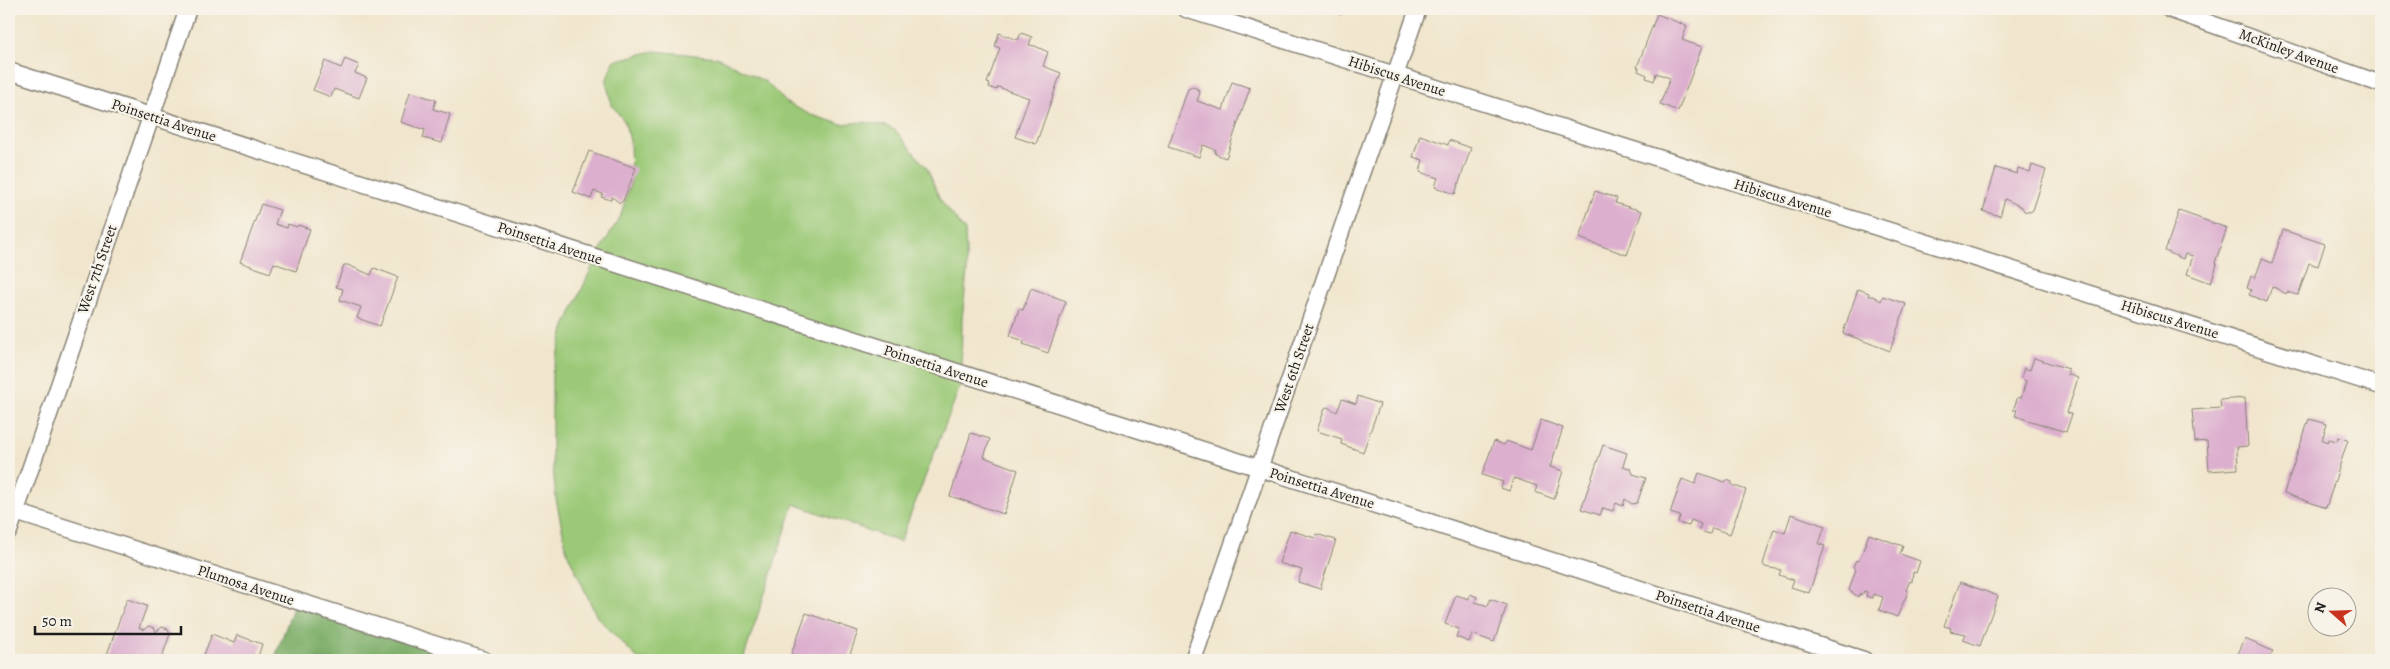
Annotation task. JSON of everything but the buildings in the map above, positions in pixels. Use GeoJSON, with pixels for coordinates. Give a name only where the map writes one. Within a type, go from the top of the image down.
{"type":"FeatureCollection","features":[{"type":"Feature","properties":{"kind":"street","name":"West 7th Street"},"geometry":{"type":"LineString","coordinates":[[9,531],[12,511],[188,9]]}},
{"type":"Feature","properties":{"kind":"street","name":"Hibiscus Avenue"},"geometry":{"type":"LineString","coordinates":[[1186,9],[2381,386]]}},
{"type":"Feature","properties":{"kind":"street","name":"West 6th Street"},"geometry":{"type":"LineString","coordinates":[[1193,660],[1418,9]]}},
{"type":"Feature","properties":{"kind":"street","name":"McKinley Avenue"},"geometry":{"type":"LineString","coordinates":[[2169,9],[2381,84]]}},
{"type":"Feature","properties":{"kind":"street","name":"Poinsettia Avenue"},"geometry":{"type":"LineString","coordinates":[[9,71],[1864,660]]}},
{"type":"Feature","properties":{"kind":"street","name":"Plumosa Avenue"},"geometry":{"type":"LineString","coordinates":[[12,511],[484,660]]}},
{"type":"Feature","properties":{"kind":"green space"},"geometry":{"type":"Polygon","coordinates":[[[654,51],[717,57],[766,82],[787,103],[811,115],[841,124],[863,122],[887,126],[896,131],[927,168],[940,199],[965,231],[967,273],[962,319],[961,384],[900,542],[794,504],[743,660],[639,660],[597,617],[567,552],[556,499],[552,456],[552,373],[565,326],[598,254],[621,215],[631,181],[630,140],[624,121],[612,105],[606,82],[613,61],[654,51]]]}},
{"type":"Feature","properties":{"kind":"green space"},"geometry":{"type":"Polygon","coordinates":[[[295,602],[465,660],[274,660],[295,602]]]}}]}
